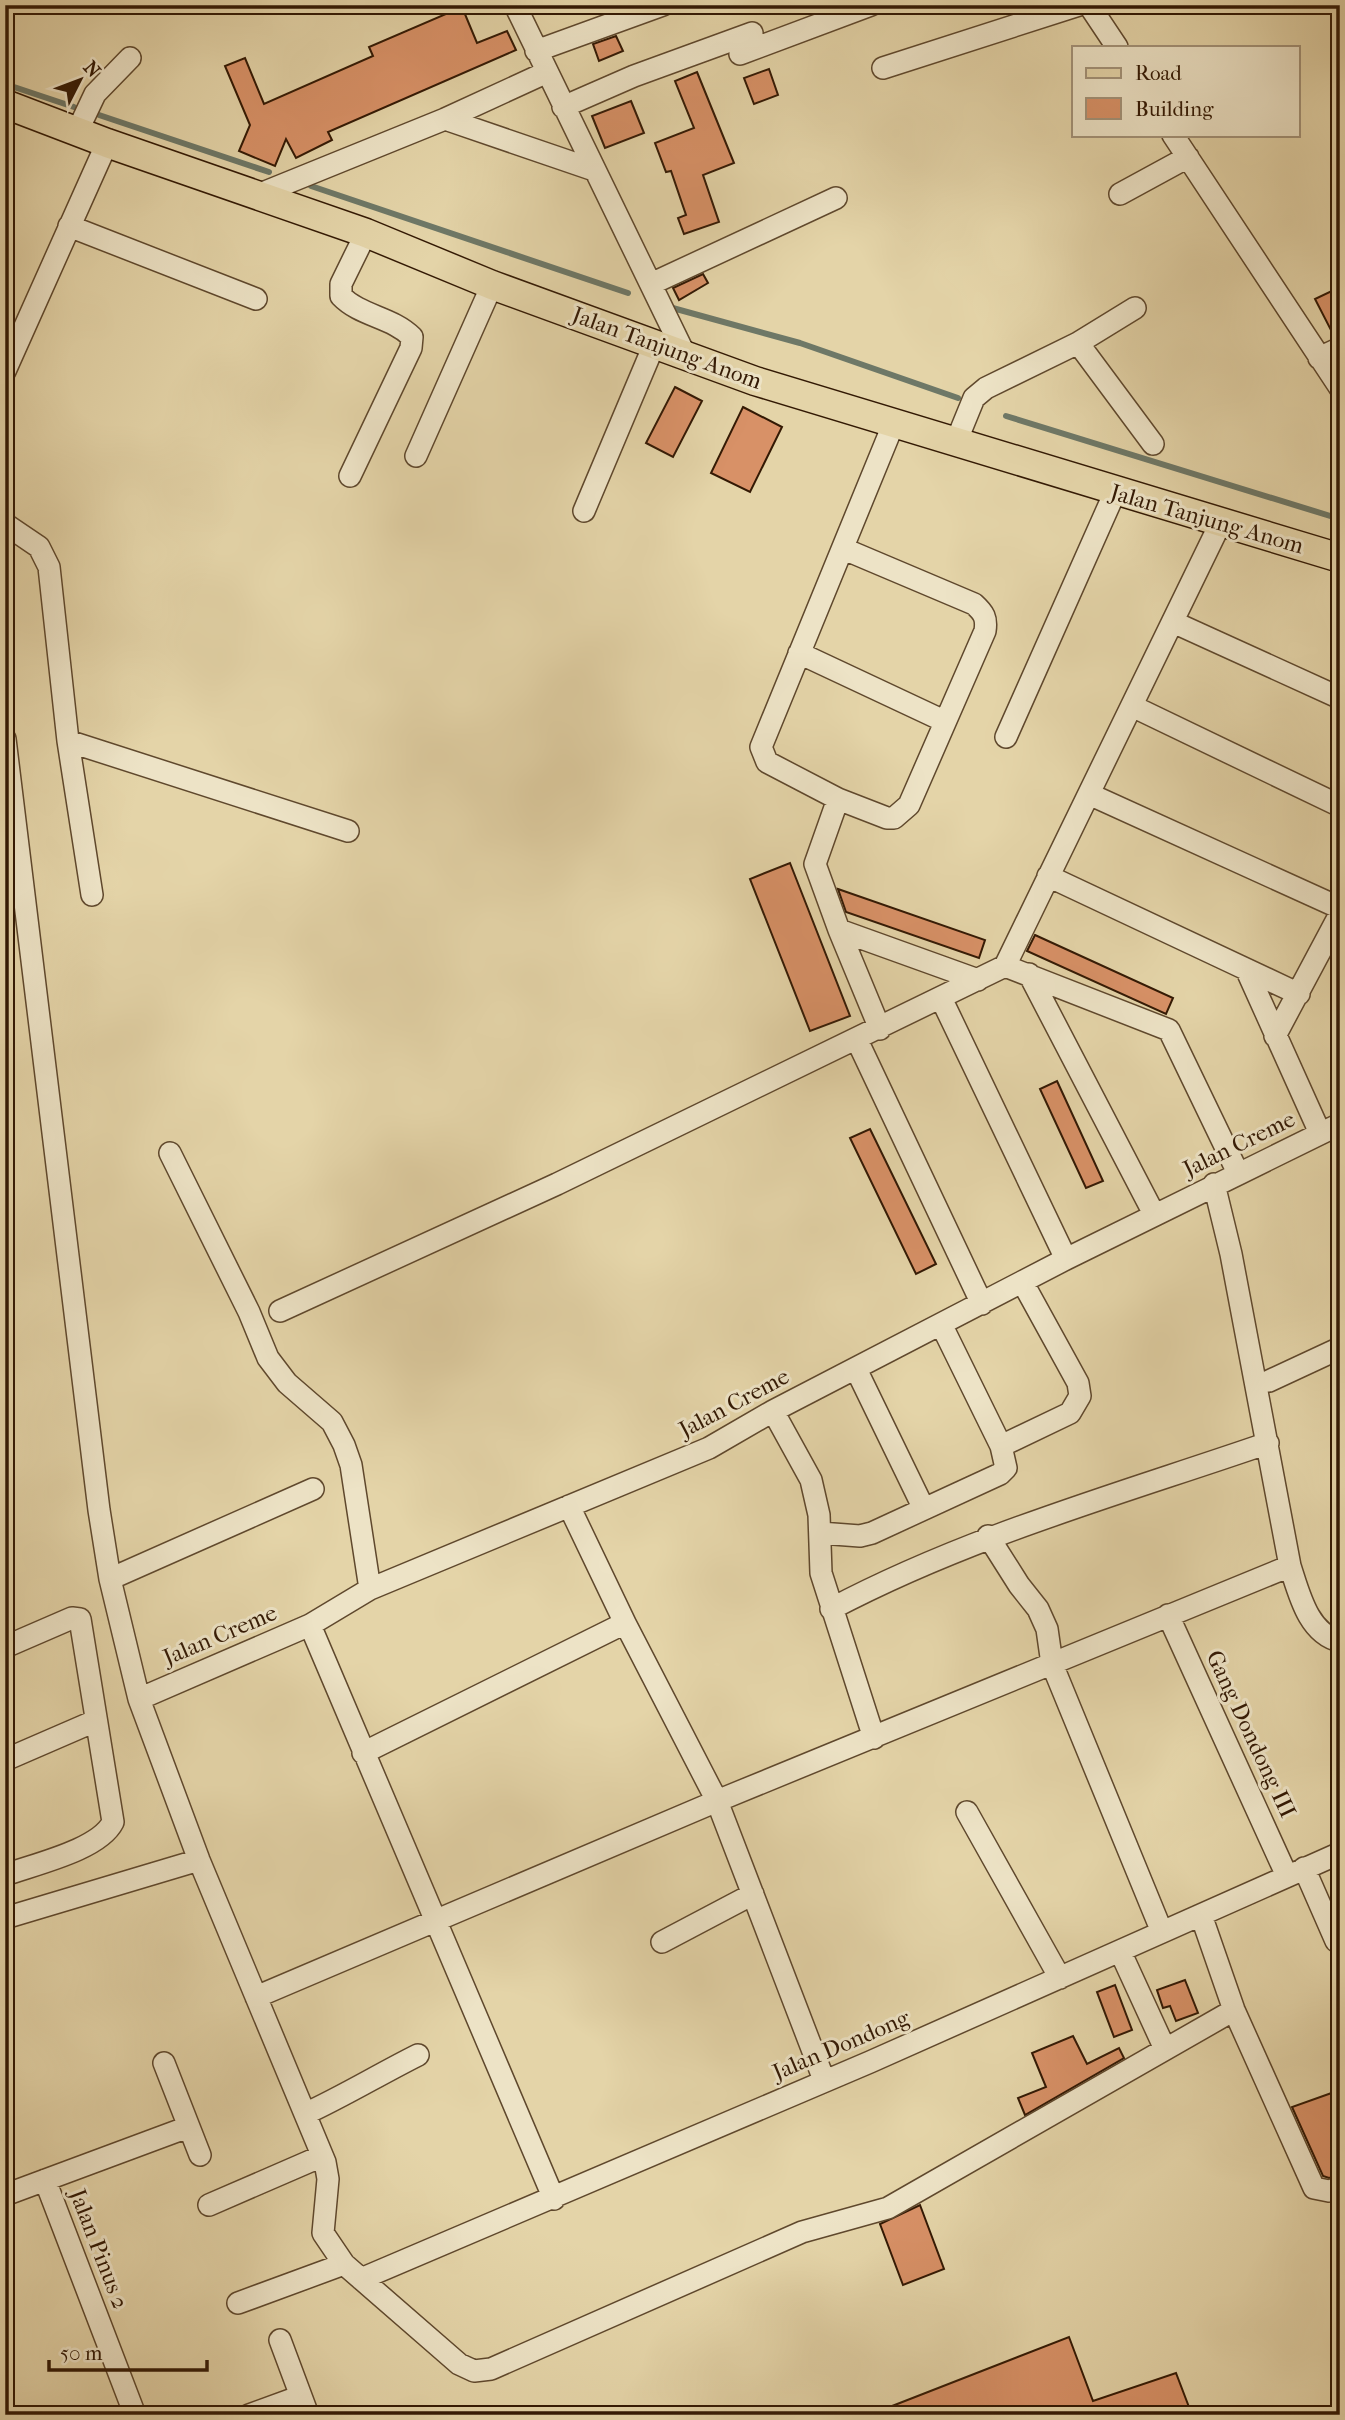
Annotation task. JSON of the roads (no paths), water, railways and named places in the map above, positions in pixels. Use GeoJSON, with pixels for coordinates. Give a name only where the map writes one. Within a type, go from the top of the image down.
{"type":"FeatureCollection","features":[{"type":"Feature","properties":{"kind":"main road","name":"Jalan Tanjung Anom"},"geometry":{"type":"LineString","coordinates":[[5,104],[107,143],[366,233],[492,285],[686,357],[893,425],[1340,558]]}},
{"type":"Feature","properties":{"kind":"street"},"geometry":{"type":"LineString","coordinates":[[515,5],[545,72],[686,357]]}},
{"type":"Feature","properties":{"kind":"street"},"geometry":{"type":"LineString","coordinates":[[536,51],[663,5]]}},
{"type":"Feature","properties":{"kind":"street"},"geometry":{"type":"LineString","coordinates":[[740,54],[871,5]]}},
{"type":"Feature","properties":{"kind":"street"},"geometry":{"type":"LineString","coordinates":[[883,68],[1079,5]]}},
{"type":"Feature","properties":{"kind":"street"},"geometry":{"type":"LineString","coordinates":[[1089,5],[1115,46]]}},
{"type":"Feature","properties":{"kind":"street"},"geometry":{"type":"LineString","coordinates":[[564,107],[634,76],[752,33]]}},
{"type":"Feature","properties":{"kind":"street"},"geometry":{"type":"LineString","coordinates":[[77,132],[95,94],[130,58]]}},
{"type":"Feature","properties":{"kind":"street"},"geometry":{"type":"LineString","coordinates":[[260,194],[445,119],[545,72]]}},
{"type":"Feature","properties":{"kind":"street"},"geometry":{"type":"LineString","coordinates":[[445,119],[594,170]]}},
{"type":"Feature","properties":{"kind":"street"},"geometry":{"type":"LineString","coordinates":[[1174,136],[1340,388]]}},
{"type":"Feature","properties":{"kind":"street"},"geometry":{"type":"LineString","coordinates":[[5,371],[107,143]]}},
{"type":"Feature","properties":{"kind":"street"},"geometry":{"type":"LineString","coordinates":[[1119,194],[1188,157]]}},
{"type":"Feature","properties":{"kind":"street"},"geometry":{"type":"LineString","coordinates":[[651,284],[836,198]]}},
{"type":"Feature","properties":{"kind":"street"},"geometry":{"type":"LineString","coordinates":[[69,226],[256,299]]}},
{"type":"Feature","properties":{"kind":"street"},"geometry":{"type":"LineString","coordinates":[[350,476],[411,348],[412,337],[401,327],[349,304],[341,296],[341,284],[366,233]]}},
{"type":"Feature","properties":{"kind":"street"},"geometry":{"type":"LineString","coordinates":[[416,456],[492,285]]}},
{"type":"Feature","properties":{"kind":"street"},"geometry":{"type":"LineString","coordinates":[[956,442],[974,398],[986,388],[1078,343],[1135,308]]}},
{"type":"Feature","properties":{"kind":"street"},"geometry":{"type":"LineString","coordinates":[[1078,343],[1153,444]]}},
{"type":"Feature","properties":{"kind":"street"},"geometry":{"type":"LineString","coordinates":[[584,512],[654,345]]}},
{"type":"Feature","properties":{"kind":"street"},"geometry":{"type":"LineString","coordinates":[[1320,358],[1340,348]]}},
{"type":"Feature","properties":{"kind":"street"},"geometry":{"type":"LineString","coordinates":[[844,549],[917,577],[974,604],[984,613],[985,631],[902,813],[887,818],[838,799],[767,762],[763,755],[763,741],[893,425]]}},
{"type":"Feature","properties":{"kind":"street"},"geometry":{"type":"LineString","coordinates":[[1006,737],[1115,492]]}},
{"type":"Feature","properties":{"kind":"street"},"geometry":{"type":"LineString","coordinates":[[5,524],[39,547],[49,567],[68,741],[92,895]]}},
{"type":"Feature","properties":{"kind":"street"},"geometry":{"type":"LineString","coordinates":[[280,1311],[557,1184],[857,1041],[1005,966],[1220,524]]}},
{"type":"Feature","properties":{"kind":"street"},"geometry":{"type":"LineString","coordinates":[[1173,622],[1340,698]]}},
{"type":"Feature","properties":{"kind":"street"},"geometry":{"type":"LineString","coordinates":[[799,653],[944,721]]}},
{"type":"Feature","properties":{"kind":"street"},"geometry":{"type":"LineString","coordinates":[[1132,706],[1340,806]]}},
{"type":"Feature","properties":{"kind":"street"},"geometry":{"type":"LineString","coordinates":[[5,739],[61,1205],[110,1579],[139,1699],[199,1860],[322,2156],[328,2179],[323,2233],[344,2264],[459,2364],[474,2371],[491,2369],[802,2232],[888,2208],[1234,2010]]}},
{"type":"Feature","properties":{"kind":"street"},"geometry":{"type":"LineString","coordinates":[[68,741],[348,831]]}},
{"type":"Feature","properties":{"kind":"street"},"geometry":{"type":"LineString","coordinates":[[1089,794],[1340,908]]}},
{"type":"Feature","properties":{"kind":"street"},"geometry":{"type":"LineString","coordinates":[[838,799],[815,864],[880,1029]]}},
{"type":"Feature","properties":{"kind":"street"},"geometry":{"type":"LineString","coordinates":[[1048,876],[1299,994]]}},
{"type":"Feature","properties":{"kind":"street"},"geometry":{"type":"LineString","coordinates":[[1275,1036],[1340,914]]}},
{"type":"Feature","properties":{"kind":"street"},"geometry":{"type":"LineString","coordinates":[[839,930],[978,980]]}},
{"type":"Feature","properties":{"kind":"street"},"geometry":{"type":"LineString","coordinates":[[1005,966],[1169,1030],[1238,1173]]}},
{"type":"Feature","properties":{"kind":"street"},"geometry":{"type":"LineString","coordinates":[[1247,971],[1320,1133]]}},
{"type":"Feature","properties":{"kind":"street"},"geometry":{"type":"LineString","coordinates":[[1029,974],[1154,1214]]}},
{"type":"Feature","properties":{"kind":"street"},"geometry":{"type":"LineString","coordinates":[[941,998],[1066,1259]]}},
{"type":"Feature","properties":{"kind":"street"},"geometry":{"type":"LineString","coordinates":[[857,1041],[982,1304]]}},
{"type":"Feature","properties":{"kind":"street","name":"Jalan Creme"},"geometry":{"type":"LineString","coordinates":[[139,1699],[310,1625],[370,1589],[709,1448],[773,1411],[1066,1259],[1340,1124]]}},
{"type":"Feature","properties":{"kind":"street"},"geometry":{"type":"LineString","coordinates":[[170,1153],[249,1311],[268,1358],[287,1383],[332,1422],[344,1445],[351,1465],[370,1589]]}},
{"type":"Feature","properties":{"kind":"street"},"geometry":{"type":"LineString","coordinates":[[1214,1185],[1268,1443],[1290,1566],[1301,1601],[1318,1629],[1340,1641]]}},
{"type":"Feature","properties":{"kind":"street"},"geometry":{"type":"LineString","coordinates":[[1000,1446],[1070,1413],[1080,1396],[1078,1383],[1023,1283]]}},
{"type":"Feature","properties":{"kind":"street"},"geometry":{"type":"LineString","coordinates":[[820,1533],[860,1536],[872,1533],[1003,1471],[1006,1462],[1000,1446],[942,1324]]}},
{"type":"Feature","properties":{"kind":"street"},"geometry":{"type":"LineString","coordinates":[[1269,1381],[1340,1348]]}},
{"type":"Feature","properties":{"kind":"street"},"geometry":{"type":"LineString","coordinates":[[856,1369],[923,1507]]}},
{"type":"Feature","properties":{"kind":"street"},"geometry":{"type":"LineString","coordinates":[[773,1411],[811,1480],[820,1533],[821,1573],[874,1738]]}},
{"type":"Feature","properties":{"kind":"street"},"geometry":{"type":"LineString","coordinates":[[831,1609],[911,1568],[988,1536],[1268,1443]]}},
{"type":"Feature","properties":{"kind":"street"},"geometry":{"type":"LineString","coordinates":[[110,1579],[313,1489]]}},
{"type":"Feature","properties":{"kind":"street"},"geometry":{"type":"LineString","coordinates":[[569,1506],[625,1623],[717,1801],[824,2080]]}},
{"type":"Feature","properties":{"kind":"street"},"geometry":{"type":"LineString","coordinates":[[988,1536],[1019,1585],[1038,1609],[1047,1629],[1052,1664],[1162,1932]]}},
{"type":"Feature","properties":{"kind":"street"},"geometry":{"type":"LineString","coordinates":[[256,1997],[717,1801],[1290,1566]]}},
{"type":"Feature","properties":{"kind":"street","name":"Gang Dondong III"},"geometry":{"type":"LineString","coordinates":[[1168,1615],[1296,1872],[1336,1941]]}},
{"type":"Feature","properties":{"kind":"street"},"geometry":{"type":"LineString","coordinates":[[5,1647],[72,1618],[80,1619],[113,1822],[108,1831],[89,1844],[5,1875]]}},
{"type":"Feature","properties":{"kind":"street"},"geometry":{"type":"LineString","coordinates":[[363,1753],[625,1623]]}},
{"type":"Feature","properties":{"kind":"street"},"geometry":{"type":"LineString","coordinates":[[310,1625],[554,2199]]}},
{"type":"Feature","properties":{"kind":"street"},"geometry":{"type":"LineString","coordinates":[[5,1759],[95,1721]]}},
{"type":"Feature","properties":{"kind":"street"},"geometry":{"type":"LineString","coordinates":[[967,1812],[1060,1978]]}},
{"type":"Feature","properties":{"kind":"street","name":"Jalan Dondong"},"geometry":{"type":"LineString","coordinates":[[360,2278],[554,2199],[1340,1853]]}},
{"type":"Feature","properties":{"kind":"street"},"geometry":{"type":"LineString","coordinates":[[5,1918],[199,1860]]}},
{"type":"Feature","properties":{"kind":"street"},"geometry":{"type":"LineString","coordinates":[[662,1942],[753,1894]]}},
{"type":"Feature","properties":{"kind":"street"},"geometry":{"type":"LineString","coordinates":[[1201,1915],[1234,2010],[1314,2188],[1329,2191],[1340,2188]]}},
{"type":"Feature","properties":{"kind":"street"},"geometry":{"type":"LineString","coordinates":[[1120,1951],[1165,2049]]}},
{"type":"Feature","properties":{"kind":"street"},"geometry":{"type":"LineString","coordinates":[[305,2114],[355,2091],[366,2082],[418,2055]]}},
{"type":"Feature","properties":{"kind":"street"},"geometry":{"type":"LineString","coordinates":[[164,2063],[200,2155]]}},
{"type":"Feature","properties":{"kind":"street","name":"Jalan Pinus 2"},"geometry":{"type":"LineString","coordinates":[[5,2195],[188,2127]]}},
{"type":"Feature","properties":{"kind":"street"},"geometry":{"type":"LineString","coordinates":[[209,2205],[322,2156]]}},
{"type":"Feature","properties":{"kind":"street","name":"Jalan Pinus 2"},"geometry":{"type":"LineString","coordinates":[[45,2180],[135,2415]]}},
{"type":"Feature","properties":{"kind":"street"},"geometry":{"type":"LineString","coordinates":[[239,2303],[344,2264]]}},
{"type":"Feature","properties":{"kind":"street"},"geometry":{"type":"LineString","coordinates":[[249,2415],[304,2405],[280,2340]]}},
{"type":"Feature","properties":{"kind":"waterway"},"geometry":{"type":"LineString","coordinates":[[5,84],[74,107]]}},
{"type":"Feature","properties":{"kind":"waterway"},"geometry":{"type":"LineString","coordinates":[[99,115],[269,172]]}},
{"type":"Feature","properties":{"kind":"waterway"},"geometry":{"type":"LineString","coordinates":[[311,186],[628,293]]}},
{"type":"Feature","properties":{"kind":"waterway"},"geometry":{"type":"LineString","coordinates":[[669,307],[800,343],[958,398]]}},
{"type":"Feature","properties":{"kind":"waterway"},"geometry":{"type":"LineString","coordinates":[[1006,416],[1340,519]]}}]}
